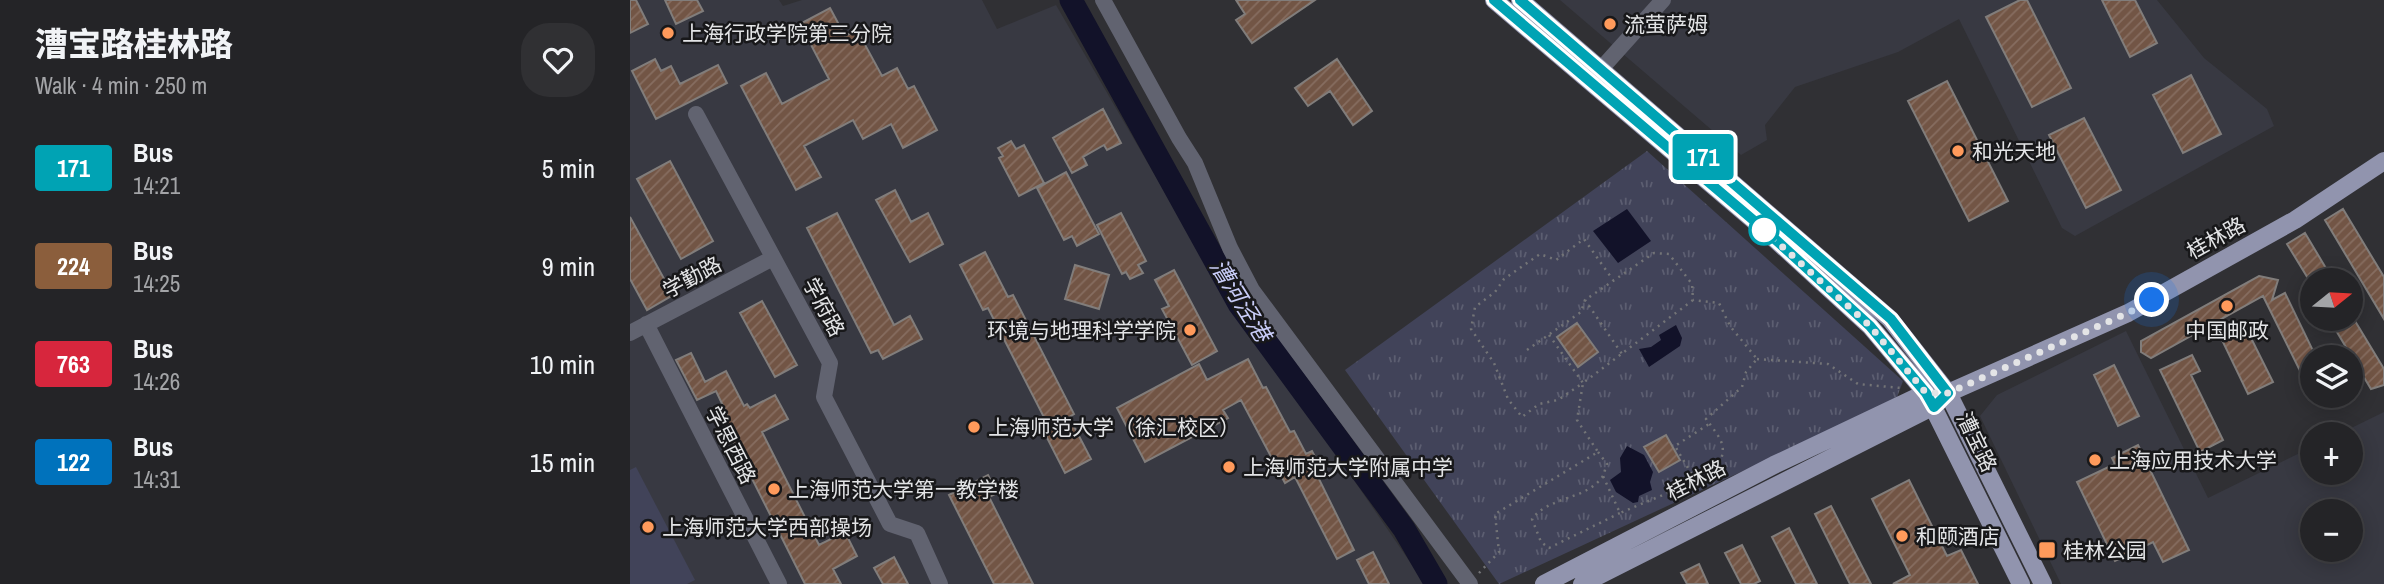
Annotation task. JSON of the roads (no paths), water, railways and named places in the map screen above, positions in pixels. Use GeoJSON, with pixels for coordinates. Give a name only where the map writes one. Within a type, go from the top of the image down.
{"type":"FeatureCollection","features":[{"type":"Feature","properties":{"kind":"main road","name":"漕宝路"},"geometry":{"type":"LineString","coordinates":[[1493,0],[1595,75],[1891,319],[1948,393],[2043,584]]}},
{"type":"Feature","properties":{"kind":"main road","name":"漕宝路"},"geometry":{"type":"LineString","coordinates":[[1520,0],[1595,75],[1870,326],[1930,400],[2021,584]]}},
{"type":"Feature","properties":{"kind":"main road","name":"桂林路"},"geometry":{"type":"LineString","coordinates":[[1544,584],[1774,466],[2128,313],[2295,220],[2384,161]]}},
{"type":"Feature","properties":{"kind":"main road","name":"桂林路"},"geometry":{"type":"LineString","coordinates":[[1582,584],[1930,400]]}},
{"type":"Feature","properties":{"kind":"street"},"geometry":{"type":"LineString","coordinates":[[1103,0],[1195,163],[1230,248],[1252,290],[1469,583]]}},
{"type":"Feature","properties":{"kind":"street"},"geometry":{"type":"LineString","coordinates":[[1595,75],[1663,0]]}},
{"type":"Feature","properties":{"kind":"street","name":"学府路"},"geometry":{"type":"LineString","coordinates":[[696,114],[830,363],[824,397],[890,524],[917,533],[940,584]]}},
{"type":"Feature","properties":{"kind":"street","name":"学勤路"},"geometry":{"type":"LineString","coordinates":[[630,333],[773,258]]}},
{"type":"Feature","properties":{"kind":"street","name":"学思西路"},"geometry":{"type":"LineString","coordinates":[[646,324],[779,584]]}},
{"type":"Feature","properties":{"kind":"waterway","name":"漕河泾港"},"geometry":{"type":"LineString","coordinates":[[1071,0],[1239,304],[1404,529],[1436,584]]}},
{"type":"Feature","properties":{"kind":"place","name":"流萤萨姆"},"geometry":{"type":"Point","coordinates":[1610,24]}},
{"type":"Feature","properties":{"kind":"place","name":"上海行政学院第三分院"},"geometry":{"type":"Point","coordinates":[668,33]}},
{"type":"Feature","properties":{"kind":"place","name":"和光天地"},"geometry":{"type":"Point","coordinates":[1958,151]}},
{"type":"Feature","properties":{"kind":"place","name":"中国邮政"},"geometry":{"type":"Point","coordinates":[2227,306]}},
{"type":"Feature","properties":{"kind":"place","name":"环境与地理科学学院"},"geometry":{"type":"Point","coordinates":[1190,330]}},
{"type":"Feature","properties":{"kind":"place","name":"上海师范大学（徐汇校区）"},"geometry":{"type":"Point","coordinates":[974,427]}},
{"type":"Feature","properties":{"kind":"place","name":"上海应用技术大学"},"geometry":{"type":"Point","coordinates":[2095,460]}},
{"type":"Feature","properties":{"kind":"place","name":"上海师范大学附属中学"},"geometry":{"type":"Point","coordinates":[1229,467]}},
{"type":"Feature","properties":{"kind":"place","name":"上海师范大学第一教学楼"},"geometry":{"type":"Point","coordinates":[774,489]}},
{"type":"Feature","properties":{"kind":"place","name":"上海师范大学西部操场"},"geometry":{"type":"Point","coordinates":[648,527]}},
{"type":"Feature","properties":{"kind":"place","name":"和颐酒店"},"geometry":{"type":"Point","coordinates":[1902,536]}},
{"type":"Feature","properties":{"kind":"place","name":"桂林公园"},"geometry":{"type":"Point","coordinates":[2047,550]}}]}
